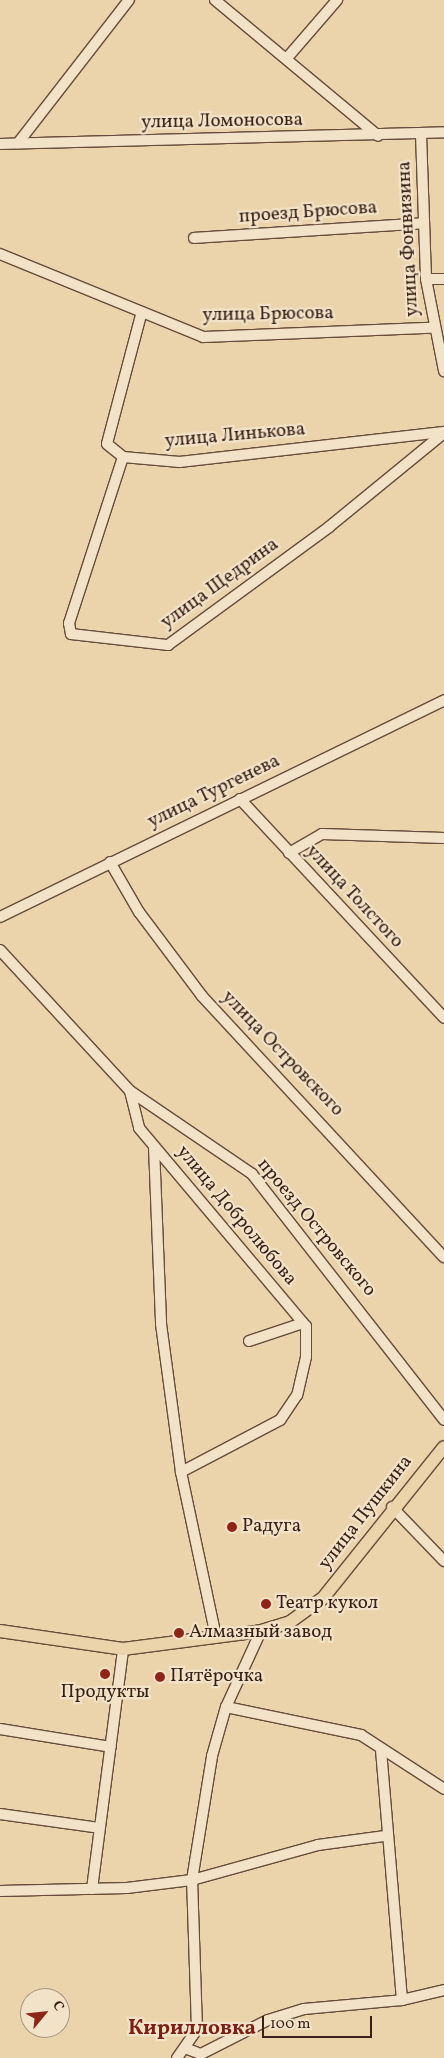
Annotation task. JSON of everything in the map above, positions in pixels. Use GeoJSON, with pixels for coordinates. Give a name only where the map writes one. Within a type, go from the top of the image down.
{"type":"FeatureCollection","features":[{"type":"Feature","properties":{"kind":"main road","name":"улица Пушкина"},"geometry":{"type":"LineString","coordinates":[[0,1631],[123,1649],[264,1631],[313,1608],[392,1507],[444,1447]]}},
{"type":"Feature","properties":{"kind":"street"},"geometry":{"type":"LineString","coordinates":[[18,143],[129,0]]}},
{"type":"Feature","properties":{"kind":"street"},"geometry":{"type":"LineString","coordinates":[[215,0],[287,58],[378,136]]}},
{"type":"Feature","properties":{"kind":"street"},"geometry":{"type":"LineString","coordinates":[[287,58],[337,0]]}},
{"type":"Feature","properties":{"kind":"street","name":"улица Ломоносова"},"geometry":{"type":"LineString","coordinates":[[0,144],[378,136],[444,132]]}},
{"type":"Feature","properties":{"kind":"street","name":"улица Фонвизина"},"geometry":{"type":"LineString","coordinates":[[421,134],[426,279],[432,328],[444,371]]}},
{"type":"Feature","properties":{"kind":"street","name":"проезд Брюсова"},"geometry":{"type":"LineString","coordinates":[[194,238],[423,223]]}},
{"type":"Feature","properties":{"kind":"street","name":"улица Брюсова"},"geometry":{"type":"LineString","coordinates":[[0,254],[141,315],[203,338],[432,328]]}},
{"type":"Feature","properties":{"kind":"street"},"geometry":{"type":"LineString","coordinates":[[426,279],[444,279]]}},
{"type":"Feature","properties":{"kind":"street"},"geometry":{"type":"LineString","coordinates":[[123,457],[107,444],[141,315]]}},
{"type":"Feature","properties":{"kind":"street","name":"улица Линькова"},"geometry":{"type":"LineString","coordinates":[[123,457],[180,462],[444,433]]}},
{"type":"Feature","properties":{"kind":"street","name":"улица Щедрина"},"geometry":{"type":"LineString","coordinates":[[123,457],[69,623],[71,634],[168,645],[329,527],[444,433]]}},
{"type":"Feature","properties":{"kind":"street","name":"улица Тургенева"},"geometry":{"type":"LineString","coordinates":[[0,917],[444,700]]}},
{"type":"Feature","properties":{"kind":"street","name":"улица Толстого"},"geometry":{"type":"LineString","coordinates":[[240,799],[444,1018]]}},
{"type":"Feature","properties":{"kind":"street"},"geometry":{"type":"LineString","coordinates":[[289,852],[322,834],[444,838]]}},
{"type":"Feature","properties":{"kind":"street","name":"улица Островского"},"geometry":{"type":"LineString","coordinates":[[110,862],[139,912],[202,996],[444,1257]]}},
{"type":"Feature","properties":{"kind":"street","name":"проезд Островского"},"geometry":{"type":"LineString","coordinates":[[0,950],[130,1091],[252,1174],[444,1420]]}},
{"type":"Feature","properties":{"kind":"street"},"geometry":{"type":"LineString","coordinates":[[130,1091],[139,1128],[154,1147]]}},
{"type":"Feature","properties":{"kind":"street","name":"улица Добролюбова"},"geometry":{"type":"LineString","coordinates":[[154,1147],[303,1323]]}},
{"type":"Feature","properties":{"kind":"street","name":"улица Добролюбова"},"geometry":{"type":"LineString","coordinates":[[154,1147],[161,1324],[181,1472],[216,1637]]}},
{"type":"Feature","properties":{"kind":"street"},"geometry":{"type":"LineString","coordinates":[[181,1472],[280,1420],[297,1395],[306,1357],[303,1323],[249,1341]]}},
{"type":"Feature","properties":{"kind":"street"},"geometry":{"type":"LineString","coordinates":[[392,1507],[444,1561]]}},
{"type":"Feature","properties":{"kind":"street"},"geometry":{"type":"LineString","coordinates":[[177,2058],[197,2029],[192,1880],[212,1756],[226,1707],[264,1631]]}},
{"type":"Feature","properties":{"kind":"street"},"geometry":{"type":"LineString","coordinates":[[92,1889],[98,1828],[111,1747],[123,1649]]}},
{"type":"Feature","properties":{"kind":"street"},"geometry":{"type":"LineString","coordinates":[[226,1707],[331,1726],[371,1739],[381,1749],[444,1789]]}},
{"type":"Feature","properties":{"kind":"street"},"geometry":{"type":"LineString","coordinates":[[0,1729],[111,1747]]}},
{"type":"Feature","properties":{"kind":"street"},"geometry":{"type":"LineString","coordinates":[[381,1749],[385,1836],[402,2000]]}},
{"type":"Feature","properties":{"kind":"street"},"geometry":{"type":"LineString","coordinates":[[0,1814],[98,1828]]}},
{"type":"Feature","properties":{"kind":"street"},"geometry":{"type":"LineString","coordinates":[[0,1891],[92,1889],[192,1880],[318,1845],[385,1836]]}},
{"type":"Feature","properties":{"kind":"street"},"geometry":{"type":"LineString","coordinates":[[185,2048],[201,2054],[268,2020],[304,2009],[402,2000],[444,1990]]}},
{"type":"Feature","properties":{"kind":"place","name":"Радуга"},"geometry":{"type":"Point","coordinates":[232,1527]}},
{"type":"Feature","properties":{"kind":"place","name":"Театр кукол"},"geometry":{"type":"Point","coordinates":[266,1604]}},
{"type":"Feature","properties":{"kind":"place","name":"Алмазный завод"},"geometry":{"type":"Point","coordinates":[179,1633]}},
{"type":"Feature","properties":{"kind":"place","name":"Продукты"},"geometry":{"type":"Point","coordinates":[105,1674]}},
{"type":"Feature","properties":{"kind":"place","name":"Пятёрочка"},"geometry":{"type":"Point","coordinates":[160,1677]}},
{"type":"Feature","properties":{"kind":"district","name":"Кирилловка"},"geometry":{"type":"Point","coordinates":[192,2029]}}]}
